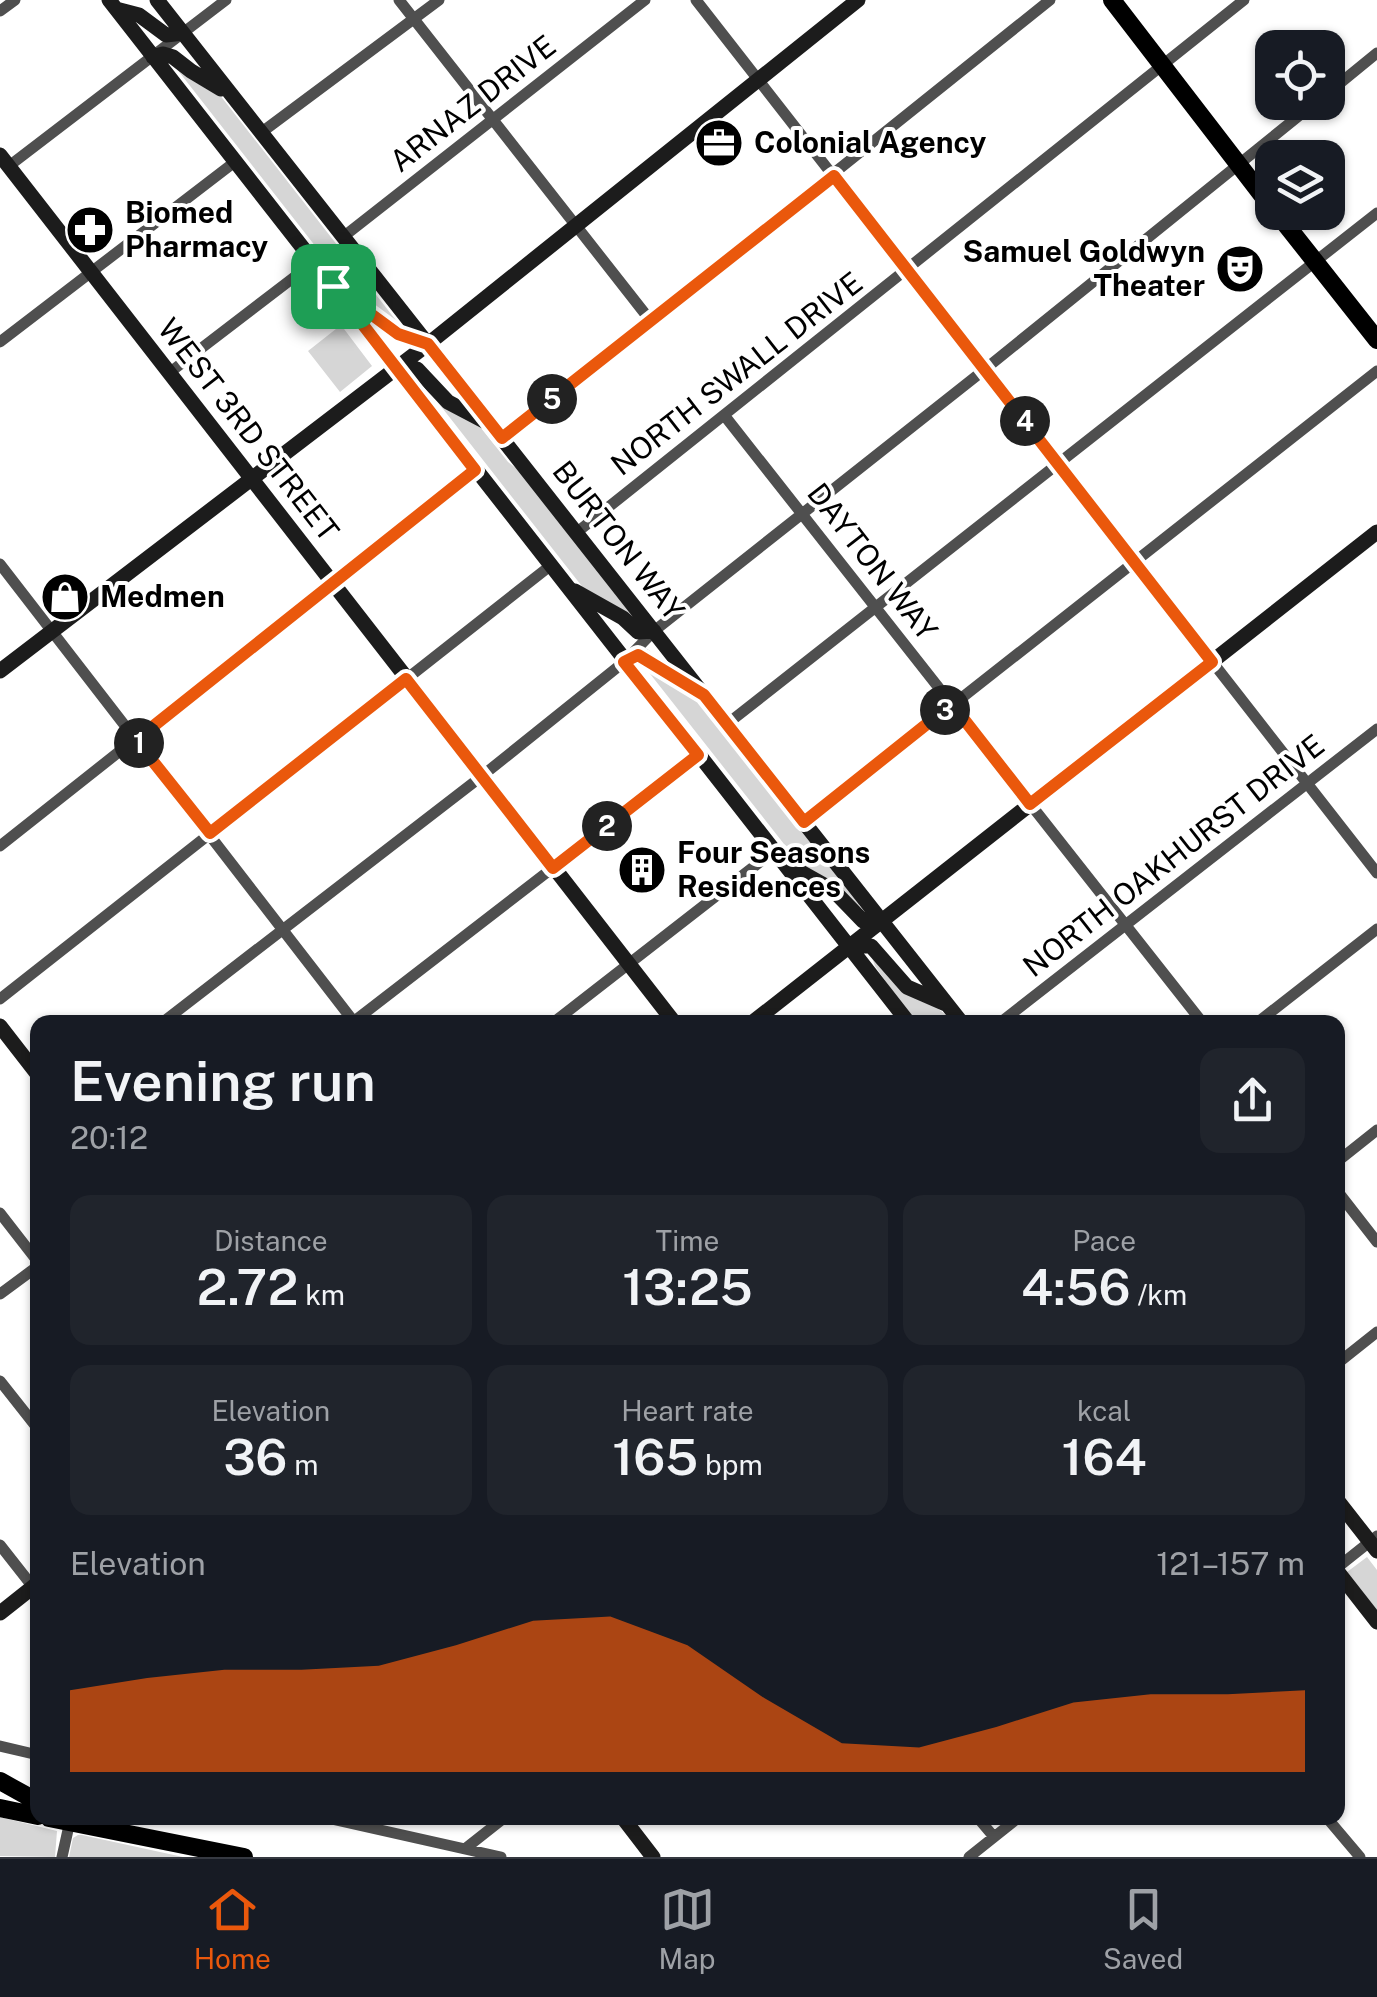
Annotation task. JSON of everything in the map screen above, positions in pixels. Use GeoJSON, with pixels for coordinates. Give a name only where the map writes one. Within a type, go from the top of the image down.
{"type":"FeatureCollection","features":[{"type":"Feature","properties":{"kind":"main road","name":"BURTON WAY"},"geometry":{"type":"LineString","coordinates":[[157,0],[956,1015]]}},
{"type":"Feature","properties":{"kind":"main road"},"geometry":{"type":"LineString","coordinates":[[0,671],[428,344],[858,0]]}},
{"type":"Feature","properties":{"kind":"main road"},"geometry":{"type":"LineString","coordinates":[[1112,0],[1255,186]]}},
{"type":"Feature","properties":{"kind":"main road"},"geometry":{"type":"LineString","coordinates":[[113,4],[139,15],[166,35],[183,33]]}},
{"type":"Feature","properties":{"kind":"main road"},"geometry":{"type":"LineString","coordinates":[[113,4],[333,286],[390,370],[475,470],[902,1015]]}},
{"type":"Feature","properties":{"kind":"main road"},"geometry":{"type":"LineString","coordinates":[[153,57],[174,57],[233,96]]}},
{"type":"Feature","properties":{"kind":"main road","name":"WEST 3RD STREET"},"geometry":{"type":"LineString","coordinates":[[4,161],[669,1015]]}},
{"type":"Feature","properties":{"kind":"main road"},"geometry":{"type":"LineString","coordinates":[[1289,230],[1377,340]]}},
{"type":"Feature","properties":{"kind":"main road"},"geometry":{"type":"LineString","coordinates":[[333,286],[398,334],[428,344]]}},
{"type":"Feature","properties":{"kind":"main road"},"geometry":{"type":"LineString","coordinates":[[390,370],[417,369],[448,402],[491,425]]}},
{"type":"Feature","properties":{"kind":"main road"},"geometry":{"type":"LineString","coordinates":[[762,1015],[1377,532]]}},
{"type":"Feature","properties":{"kind":"main road"},"geometry":{"type":"LineString","coordinates":[[564,583],[623,618],[638,632],[654,631]]}},
{"type":"Feature","properties":{"kind":"main road"},"geometry":{"type":"LineString","coordinates":[[624,662],[644,656],[656,668],[704,695]]}},
{"type":"Feature","properties":{"kind":"main road"},"geometry":{"type":"LineString","coordinates":[[776,854],[833,890],[863,921],[882,922]]}},
{"type":"Feature","properties":{"kind":"main road"},"geometry":{"type":"LineString","coordinates":[[848,948],[871,946],[907,987],[948,1005]]}},
{"type":"Feature","properties":{"kind":"main road"},"geometry":{"type":"LineString","coordinates":[[0,1026],[30,1065]]}},
{"type":"Feature","properties":{"kind":"main road"},"geometry":{"type":"LineString","coordinates":[[1345,1509],[1374,1543]]}},
{"type":"Feature","properties":{"kind":"main road"},"geometry":{"type":"LineString","coordinates":[[1345,1579],[1377,1622]]}},
{"type":"Feature","properties":{"kind":"main road"},"geometry":{"type":"LineString","coordinates":[[0,1612],[30,1589]]}},
{"type":"Feature","properties":{"kind":"main road"},"geometry":{"type":"LineString","coordinates":[[0,1781],[30,1798]]}},
{"type":"Feature","properties":{"kind":"main road"},"geometry":{"type":"LineString","coordinates":[[0,1808],[30,1814]]}},
{"type":"Feature","properties":{"kind":"main road"},"geometry":{"type":"LineString","coordinates":[[94,1825],[231,1856]]}},
{"type":"Feature","properties":{"kind":"main road"},"geometry":{"type":"LineString","coordinates":[[628,1825],[653,1857]]}},
{"type":"Feature","properties":{"kind":"street"},"geometry":{"type":"LineString","coordinates":[[0,11],[15,0]]}},
{"type":"Feature","properties":{"kind":"street"},"geometry":{"type":"LineString","coordinates":[[4,161],[153,57],[226,0]]}},
{"type":"Feature","properties":{"kind":"street"},"geometry":{"type":"LineString","coordinates":[[399,0],[650,320]]}},
{"type":"Feature","properties":{"kind":"street"},"geometry":{"type":"LineString","coordinates":[[262,132],[439,0]]}},
{"type":"Feature","properties":{"kind":"street","name":"ARNAZ DRIVE"},"geometry":{"type":"LineString","coordinates":[[344,236],[645,0]]}},
{"type":"Feature","properties":{"kind":"street"},"geometry":{"type":"LineString","coordinates":[[696,0],[1377,873]]}},
{"type":"Feature","properties":{"kind":"street"},"geometry":{"type":"LineString","coordinates":[[502,438],[1050,0]]}},
{"type":"Feature","properties":{"kind":"street","name":"NORTH SWALL DRIVE"},"geometry":{"type":"LineString","coordinates":[[576,533],[1244,0]]}},
{"type":"Feature","properties":{"kind":"street"},"geometry":{"type":"LineString","coordinates":[[1345,79],[1377,53]]}},
{"type":"Feature","properties":{"kind":"street"},"geometry":{"type":"LineString","coordinates":[[172,1015],[482,776],[624,662],[654,631],[1294,120]]}},
{"type":"Feature","properties":{"kind":"street"},"geometry":{"type":"LineString","coordinates":[[0,342],[236,160]]}},
{"type":"Feature","properties":{"kind":"street"},"geometry":{"type":"LineString","coordinates":[[727,724],[1377,213]]}},
{"type":"Feature","properties":{"kind":"street"},"geometry":{"type":"LineString","coordinates":[[170,373],[314,262]]}},
{"type":"Feature","properties":{"kind":"street"},"geometry":{"type":"LineString","coordinates":[[804,822],[1377,371]]}},
{"type":"Feature","properties":{"kind":"street","name":"DAYTON WAY"},"geometry":{"type":"LineString","coordinates":[[724,415],[1197,1015]]}},
{"type":"Feature","properties":{"kind":"street"},"geometry":{"type":"LineString","coordinates":[[0,846],[475,470]]}},
{"type":"Feature","properties":{"kind":"street"},"geometry":{"type":"LineString","coordinates":[[0,566],[348,1015]]}},
{"type":"Feature","properties":{"kind":"street"},"geometry":{"type":"LineString","coordinates":[[0,998],[550,566]]}},
{"type":"Feature","properties":{"kind":"street","name":"NORTH OAKHURST DRIVE"},"geometry":{"type":"LineString","coordinates":[[1010,1015],[1377,728]]}},
{"type":"Feature","properties":{"kind":"street"},"geometry":{"type":"LineString","coordinates":[[362,1015],[698,755]]}},
{"type":"Feature","properties":{"kind":"street"},"geometry":{"type":"LineString","coordinates":[[563,1015],[776,854]]}},
{"type":"Feature","properties":{"kind":"street"},"geometry":{"type":"LineString","coordinates":[[1267,1015],[1377,929]]}},
{"type":"Feature","properties":{"kind":"street"},"geometry":{"type":"LineString","coordinates":[[1345,1155],[1377,1130]]}},
{"type":"Feature","properties":{"kind":"street"},"geometry":{"type":"LineString","coordinates":[[1345,1201],[1377,1242]]}},
{"type":"Feature","properties":{"kind":"street"},"geometry":{"type":"LineString","coordinates":[[0,1214],[30,1253]]}},
{"type":"Feature","properties":{"kind":"street"},"geometry":{"type":"LineString","coordinates":[[0,1294],[30,1270]]}},
{"type":"Feature","properties":{"kind":"street"},"geometry":{"type":"LineString","coordinates":[[1345,1357],[1377,1332]]}},
{"type":"Feature","properties":{"kind":"street"},"geometry":{"type":"LineString","coordinates":[[0,1381],[30,1419]]}},
{"type":"Feature","properties":{"kind":"street"},"geometry":{"type":"LineString","coordinates":[[1345,1565],[1374,1543]]}},
{"type":"Feature","properties":{"kind":"street"},"geometry":{"type":"LineString","coordinates":[[0,1545],[30,1579]]}},
{"type":"Feature","properties":{"kind":"street"},"geometry":{"type":"LineString","coordinates":[[0,1746],[30,1753]]}},
{"type":"Feature","properties":{"kind":"street"},"geometry":{"type":"LineString","coordinates":[[62,1857],[67,1825]]}},
{"type":"Feature","properties":{"kind":"street"},"geometry":{"type":"LineString","coordinates":[[360,1825],[501,1857]]}},
{"type":"Feature","properties":{"kind":"street"},"geometry":{"type":"LineString","coordinates":[[466,1848],[495,1825]]}},
{"type":"Feature","properties":{"kind":"street"},"geometry":{"type":"LineString","coordinates":[[984,1825],[994,1837]]}},
{"type":"Feature","properties":{"kind":"street"},"geometry":{"type":"LineString","coordinates":[[969,1857],[1009,1825]]}},
{"type":"Feature","properties":{"kind":"street"},"geometry":{"type":"LineString","coordinates":[[1333,1825],[1360,1857]]}},
{"type":"Feature","properties":{"kind":"shaded area"},"geometry":{"type":"Polygon","coordinates":[[[169,59],[216,90],[402,328],[404,336],[348,288],[169,59]]]}},
{"type":"Feature","properties":{"kind":"shaded area"},"geometry":{"type":"Polygon","coordinates":[[[341,325],[372,366],[340,392],[308,351],[341,325]]]}},
{"type":"Feature","properties":{"kind":"shaded area"},"geometry":{"type":"Polygon","coordinates":[[[418,377],[481,428],[522,473],[643,627],[588,594],[418,377]]]}},
{"type":"Feature","properties":{"kind":"shaded area"},"geometry":{"type":"Polygon","coordinates":[[[640,661],[697,696],[858,901],[862,913],[806,872],[640,661]]]}},
{"type":"Feature","properties":{"kind":"shaded area"},"geometry":{"type":"Polygon","coordinates":[[[870,952],[946,1015],[909,1015],[875,966],[870,952]]]}},
{"type":"Feature","properties":{"kind":"shaded area"},"geometry":{"type":"Polygon","coordinates":[[[1367,1557],[1377,1570],[1377,1610],[1347,1572],[1367,1557]]]}},
{"type":"Feature","properties":{"kind":"shaded area"},"geometry":{"type":"Polygon","coordinates":[[[0,1817],[57,1831],[55,1857],[0,1856],[0,1817]]]}},
{"type":"Feature","properties":{"kind":"shaded area"},"geometry":{"type":"Polygon","coordinates":[[[78,1835],[183,1857],[69,1857],[73,1838],[78,1835]]]}},
{"type":"Feature","properties":{"kind":"place","name":"Colonial Agency"},"geometry":{"type":"Point","coordinates":[719,143]}},
{"type":"Feature","properties":{"kind":"place","name":"Biomed Pharmacy"},"geometry":{"type":"Point","coordinates":[90,230]}},
{"type":"Feature","properties":{"kind":"place","name":"Samuel Goldwyn Theater"},"geometry":{"type":"Point","coordinates":[1240,269]}},
{"type":"Feature","properties":{"kind":"place","name":"Medmen"},"geometry":{"type":"Point","coordinates":[65,597]}},
{"type":"Feature","properties":{"kind":"place","name":"Four Seasons Residences"},"geometry":{"type":"Point","coordinates":[642,870]}},
{"type":"Feature","properties":{"kind":"route"},"geometry":{"type":"LineString","coordinates":[[834,176],[1212,662],[1030,804],[952,704],[804,822],[704,695],[638,655],[624,662],[698,755],[553,868],[406,679],[210,833],[136,740],[475,470],[333,286],[406,339],[428,344],[502,438],[834,176]]}}]}
